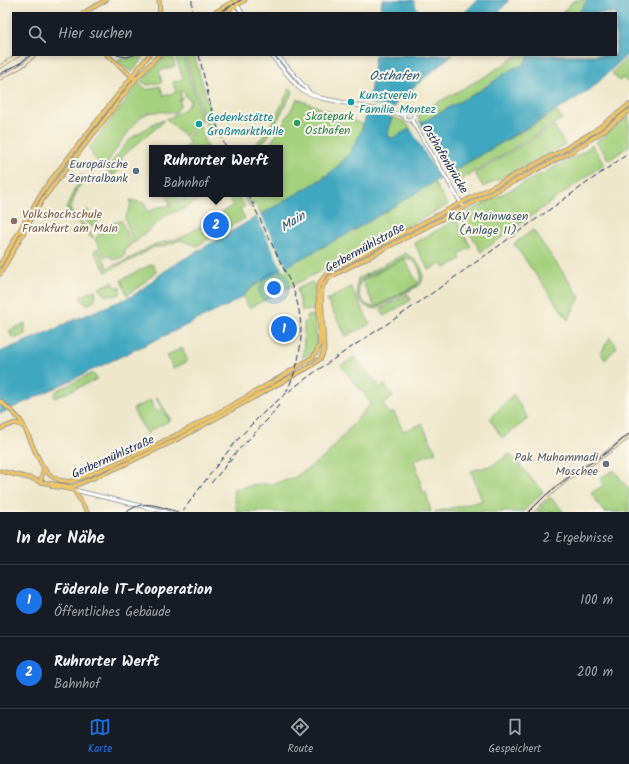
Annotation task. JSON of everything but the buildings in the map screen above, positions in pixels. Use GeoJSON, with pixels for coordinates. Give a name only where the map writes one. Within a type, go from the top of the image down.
{"type":"FeatureCollection","features":[{"type":"Feature","properties":{"kind":"main road"},"geometry":{"type":"LineString","coordinates":[[85,12],[106,0]]}},
{"type":"Feature","properties":{"kind":"main road"},"geometry":{"type":"LineString","coordinates":[[159,0],[160,12]]}},
{"type":"Feature","properties":{"kind":"main road"},"geometry":{"type":"LineString","coordinates":[[216,12],[236,0]]}},
{"type":"Feature","properties":{"kind":"main road"},"geometry":{"type":"LineString","coordinates":[[227,12],[245,0]]}},
{"type":"Feature","properties":{"kind":"main road"},"geometry":{"type":"LineString","coordinates":[[0,67],[16,56]]}},
{"type":"Feature","properties":{"kind":"main road"},"geometry":{"type":"LineString","coordinates":[[0,78],[23,65],[33,56]]}},
{"type":"Feature","properties":{"kind":"main road"},"geometry":{"type":"LineString","coordinates":[[108,56],[136,79]]}},
{"type":"Feature","properties":{"kind":"main road"},"geometry":{"type":"LineString","coordinates":[[0,265],[40,196],[148,56]]}},
{"type":"Feature","properties":{"kind":"main road"},"geometry":{"type":"LineString","coordinates":[[0,274],[43,199],[136,79],[158,56]]}},
{"type":"Feature","properties":{"kind":"main road","name":"Gerbermühlstraße"},"geometry":{"type":"LineString","coordinates":[[67,482],[77,480],[136,456],[190,429],[274,382],[313,357],[320,344],[318,287],[320,281],[328,272],[461,204],[581,140],[629,105]]}},
{"type":"Feature","properties":{"kind":"main road","name":"Gerbermühlstraße"},"geometry":{"type":"LineString","coordinates":[[40,482],[73,488],[180,438],[313,365],[321,358],[324,350],[321,294],[326,281],[330,277],[571,152],[602,132],[629,111]]}},
{"type":"Feature","properties":{"kind":"main road"},"geometry":{"type":"LineString","coordinates":[[313,357],[316,359],[313,365]]}},
{"type":"Feature","properties":{"kind":"main road"},"geometry":{"type":"LineString","coordinates":[[0,401],[18,417],[44,470],[50,477],[67,482],[73,488],[87,512]]}},
{"type":"Feature","properties":{"kind":"main road"},"geometry":{"type":"LineString","coordinates":[[0,429],[14,423],[23,426]]}},
{"type":"Feature","properties":{"kind":"main road"},"geometry":{"type":"LineString","coordinates":[[531,512],[552,491],[610,452],[629,436]]}},
{"type":"Feature","properties":{"kind":"main road"},"geometry":{"type":"LineString","coordinates":[[40,482],[44,470]]}},
{"type":"Feature","properties":{"kind":"main road"},"geometry":{"type":"LineString","coordinates":[[0,471],[40,482],[73,488]]}},
{"type":"Feature","properties":{"kind":"main road"},"geometry":{"type":"LineString","coordinates":[[33,479],[42,476]]}},
{"type":"Feature","properties":{"kind":"street"},"geometry":{"type":"LineString","coordinates":[[236,0],[241,12]]}},
{"type":"Feature","properties":{"kind":"street"},"geometry":{"type":"LineString","coordinates":[[231,3],[235,12]]}},
{"type":"Feature","properties":{"kind":"street"},"geometry":{"type":"LineString","coordinates":[[272,56],[298,87],[310,93],[325,98],[404,115],[407,120],[414,116],[411,111],[407,111],[404,115]]}},
{"type":"Feature","properties":{"kind":"street"},"geometry":{"type":"LineString","coordinates":[[278,56],[310,93]]}},
{"type":"Feature","properties":{"kind":"street","name":"Osthafenbrücke"},"geometry":{"type":"LineString","coordinates":[[411,119],[464,208]]}},
{"type":"Feature","properties":{"kind":"street"},"geometry":{"type":"LineString","coordinates":[[73,488],[167,512]]}},
{"type":"Feature","properties":{"kind":"green space"},"geometry":{"type":"Polygon","coordinates":[[[574,0],[588,0],[579,12],[563,12],[574,0]]]}},
{"type":"Feature","properties":{"kind":"green space"},"geometry":{"type":"Polygon","coordinates":[[[144,56],[132,72],[117,62],[119,59],[144,56]]]}},
{"type":"Feature","properties":{"kind":"green space"},"geometry":{"type":"Polygon","coordinates":[[[165,56],[172,56],[175,66],[159,71],[162,82],[148,85],[141,81],[165,56]]]}},
{"type":"Feature","properties":{"kind":"green space"},"geometry":{"type":"Polygon","coordinates":[[[175,56],[183,56],[202,120],[185,136],[166,119],[181,111],[191,100],[186,97],[184,91],[180,92],[182,99],[179,100],[181,104],[175,113],[147,113],[140,118],[130,130],[106,165],[110,165],[130,139],[156,122],[164,120],[124,155],[121,159],[125,164],[113,176],[92,156],[93,155],[89,148],[139,83],[147,90],[160,86],[164,96],[176,92],[173,82],[183,79],[175,56]]]}},
{"type":"Feature","properties":{"kind":"green space"},"geometry":{"type":"Polygon","coordinates":[[[185,56],[194,56],[216,131],[211,133],[205,122],[185,56]]]}},
{"type":"Feature","properties":{"kind":"green space"},"geometry":{"type":"Polygon","coordinates":[[[516,56],[529,56],[522,66],[513,68],[481,90],[420,123],[418,116],[420,112],[486,76],[516,56]]]}},
{"type":"Feature","properties":{"kind":"green space"},"geometry":{"type":"Polygon","coordinates":[[[629,56],[629,84],[623,78],[619,81],[612,73],[629,56]]]}},
{"type":"Feature","properties":{"kind":"green space"},"geometry":{"type":"Polygon","coordinates":[[[290,88],[293,91],[270,134],[261,145],[254,145],[269,128],[290,88]]]}},
{"type":"Feature","properties":{"kind":"green space"},"geometry":{"type":"Polygon","coordinates":[[[297,99],[364,125],[353,148],[330,173],[299,193],[261,214],[256,204],[250,207],[249,206],[255,202],[248,205],[248,199],[246,202],[244,197],[283,197],[283,145],[269,145],[297,99]]]}},
{"type":"Feature","properties":{"kind":"green space"},"geometry":{"type":"Polygon","coordinates":[[[557,111],[562,119],[457,182],[452,172],[557,111]]]}},
{"type":"Feature","properties":{"kind":"green space"},"geometry":{"type":"Polygon","coordinates":[[[629,116],[629,146],[609,160],[596,142],[629,116]]]}},
{"type":"Feature","properties":{"kind":"green space"},"geometry":{"type":"Polygon","coordinates":[[[392,117],[403,121],[411,128],[393,138],[390,138],[388,134],[392,117]]]}},
{"type":"Feature","properties":{"kind":"green space"},"geometry":{"type":"Polygon","coordinates":[[[200,125],[206,145],[187,145],[190,142],[186,138],[200,125]]]}},
{"type":"Feature","properties":{"kind":"green space"},"geometry":{"type":"Polygon","coordinates":[[[554,126],[565,145],[483,187],[475,173],[554,126]]]}},
{"type":"Feature","properties":{"kind":"green space","name":"KGV Mainwasen (Anlage II)"},"geometry":{"type":"Polygon","coordinates":[[[592,145],[604,164],[481,252],[460,216],[580,154],[592,145]]]}},
{"type":"Feature","properties":{"kind":"green space"},"geometry":{"type":"Polygon","coordinates":[[[80,175],[88,178],[77,189],[70,210],[91,233],[93,237],[92,239],[66,209],[75,188],[83,180],[79,177],[80,175]]]}},
{"type":"Feature","properties":{"kind":"green space"},"geometry":{"type":"Polygon","coordinates":[[[434,182],[448,205],[249,308],[243,296],[253,287],[277,271],[354,230],[434,182]]]}},
{"type":"Feature","properties":{"kind":"green space"},"geometry":{"type":"Polygon","coordinates":[[[167,197],[183,197],[185,201],[187,197],[201,197],[185,208],[165,216],[133,244],[125,218],[131,205],[130,200],[144,203],[148,212],[158,207],[171,206],[167,197]]]}},
{"type":"Feature","properties":{"kind":"green space"},"geometry":{"type":"Polygon","coordinates":[[[230,197],[238,197],[245,206],[240,209],[245,218],[197,246],[181,240],[161,247],[154,247],[106,272],[94,251],[98,248],[108,268],[133,257],[153,245],[183,237],[233,205],[230,197]]]}},
{"type":"Feature","properties":{"kind":"green space"},"geometry":{"type":"Polygon","coordinates":[[[86,209],[98,221],[92,227],[80,215],[86,209]]]}},
{"type":"Feature","properties":{"kind":"green space"},"geometry":{"type":"Polygon","coordinates":[[[456,220],[471,247],[459,254],[461,259],[445,268],[442,263],[429,270],[414,243],[456,220]]]}},
{"type":"Feature","properties":{"kind":"green space"},"geometry":{"type":"Polygon","coordinates":[[[122,221],[131,245],[124,250],[125,255],[123,257],[114,260],[109,256],[105,257],[95,239],[113,223],[122,221]]]}},
{"type":"Feature","properties":{"kind":"green space"},"geometry":{"type":"Polygon","coordinates":[[[533,230],[580,297],[568,320],[514,244],[533,230]]]}},
{"type":"Feature","properties":{"kind":"green space"},"geometry":{"type":"Polygon","coordinates":[[[406,253],[419,264],[423,275],[420,285],[378,308],[373,309],[364,305],[360,301],[357,291],[357,279],[406,253]],[[404,258],[364,278],[360,282],[359,286],[362,300],[366,304],[375,307],[416,286],[420,278],[419,269],[417,264],[404,258]]]}},
{"type":"Feature","properties":{"kind":"green space"},"geometry":{"type":"Polygon","coordinates":[[[404,258],[418,284],[375,307],[362,281],[404,258]]]}},
{"type":"Feature","properties":{"kind":"green space"},"geometry":{"type":"Polygon","coordinates":[[[152,264],[157,271],[127,295],[121,280],[152,264]]]}},
{"type":"Feature","properties":{"kind":"green space"},"geometry":{"type":"Polygon","coordinates":[[[113,282],[115,287],[120,287],[120,294],[114,296],[105,295],[99,288],[113,282]]]}},
{"type":"Feature","properties":{"kind":"green space"},"geometry":{"type":"Polygon","coordinates":[[[312,282],[315,285],[314,310],[302,311],[297,289],[312,282]]]}},
{"type":"Feature","properties":{"kind":"green space"},"geometry":{"type":"Polygon","coordinates":[[[351,287],[370,324],[346,336],[327,300],[351,287]]]}},
{"type":"Feature","properties":{"kind":"green space"},"geometry":{"type":"Polygon","coordinates":[[[95,290],[96,296],[94,301],[89,304],[83,302],[80,297],[95,290]]]}},
{"type":"Feature","properties":{"kind":"green space"},"geometry":{"type":"Polygon","coordinates":[[[408,294],[411,300],[384,316],[381,309],[408,294]]]}},
{"type":"Feature","properties":{"kind":"green space"},"geometry":{"type":"Polygon","coordinates":[[[314,315],[317,343],[313,352],[302,358],[304,323],[307,320],[307,316],[314,315]]]}},
{"type":"Feature","properties":{"kind":"green space"},"geometry":{"type":"Polygon","coordinates":[[[25,323],[25,334],[17,338],[12,337],[9,331],[25,323]]]}},
{"type":"Feature","properties":{"kind":"green space"},"geometry":{"type":"Polygon","coordinates":[[[610,337],[617,347],[605,360],[601,353],[610,337]]]}},
{"type":"Feature","properties":{"kind":"green space"},"geometry":{"type":"Polygon","coordinates":[[[182,348],[188,361],[173,369],[167,355],[182,348]]]}},
{"type":"Feature","properties":{"kind":"green space"},"geometry":{"type":"Polygon","coordinates":[[[354,357],[381,388],[385,385],[393,397],[383,404],[390,414],[394,412],[403,431],[422,424],[436,452],[414,460],[423,492],[426,492],[431,512],[237,512],[233,490],[257,484],[272,484],[294,478],[326,456],[371,403],[341,366],[354,357]]]}},
{"type":"Feature","properties":{"kind":"green space"},"geometry":{"type":"Polygon","coordinates":[[[93,373],[97,379],[55,398],[54,396],[56,391],[93,373]]]}},
{"type":"Feature","properties":{"kind":"green space"},"geometry":{"type":"Polygon","coordinates":[[[513,394],[528,419],[502,438],[490,419],[513,394]]]}},
{"type":"Feature","properties":{"kind":"green space"},"geometry":{"type":"Polygon","coordinates":[[[157,397],[171,420],[170,421],[165,413],[169,421],[151,430],[148,434],[133,409],[150,400],[157,412],[162,409],[156,398],[157,397]]]}},
{"type":"Feature","properties":{"kind":"green space"},"geometry":{"type":"Polygon","coordinates":[[[510,454],[543,492],[523,512],[434,512],[482,501],[471,471],[493,465],[510,454]]]}},
{"type":"Feature","properties":{"kind":"green space"},"geometry":{"type":"Polygon","coordinates":[[[614,470],[629,490],[629,512],[604,512],[591,493],[604,485],[600,478],[614,470]]]}},
{"type":"Feature","properties":{"kind":"green space"},"geometry":{"type":"Polygon","coordinates":[[[550,497],[564,512],[536,512],[550,497]]]}},
{"type":"Feature","properties":{"kind":"water"},"geometry":{"type":"Polygon","coordinates":[[[382,0],[414,0],[416,8],[421,12],[380,12],[382,0]]]}},
{"type":"Feature","properties":{"kind":"water"},"geometry":{"type":"Polygon","coordinates":[[[477,0],[509,0],[499,12],[465,12],[477,0]]]}},
{"type":"Feature","properties":{"kind":"water"},"geometry":{"type":"Polygon","coordinates":[[[588,0],[629,0],[629,53],[591,89],[344,236],[279,270],[252,287],[243,296],[229,305],[0,414],[0,352],[130,297],[170,267],[324,178],[339,166],[350,152],[364,123],[368,107],[375,56],[451,56],[398,100],[394,107],[388,134],[390,138],[393,138],[481,90],[513,68],[522,66],[529,56],[617,56],[617,12],[579,12],[588,0]]]}},
{"type":"Feature","properties":{"kind":"pier"},"geometry":{"type":"Polygon","coordinates":[[[367,103],[396,109],[394,117],[365,111],[367,103]]]}},
{"type":"Feature","properties":{"kind":"pier"},"geometry":{"type":"Polygon","coordinates":[[[419,121],[450,175],[441,180],[410,127],[419,121]]]}},
{"type":"Feature","properties":{"kind":"pier"},"geometry":{"type":"Polygon","coordinates":[[[260,213],[287,268],[283,271],[256,215],[260,213]]]}},
{"type":"Feature","properties":{"kind":"tram line"},"geometry":{"type":"LineString","coordinates":[[221,12],[241,0]]}},
{"type":"Feature","properties":{"kind":"tram line"},"geometry":{"type":"LineString","coordinates":[[0,74],[20,63],[29,56]]}},
{"type":"Feature","properties":{"kind":"tram line"},"geometry":{"type":"LineString","coordinates":[[122,56],[130,56]]}},
{"type":"Feature","properties":{"kind":"tram line"},"geometry":{"type":"LineString","coordinates":[[529,512],[546,495],[568,478],[609,451],[629,434]]}},
{"type":"Feature","properties":{"kind":"tram line"},"geometry":{"type":"LineString","coordinates":[[127,512],[139,505],[158,506],[178,512]]}},
{"type":"Feature","properties":{"kind":"railway"},"geometry":{"type":"LineString","coordinates":[[192,0],[192,12]]}},
{"type":"Feature","properties":{"kind":"railway"},"geometry":{"type":"LineString","coordinates":[[199,56],[213,116],[225,145]]}},
{"type":"Feature","properties":{"kind":"railway"},"geometry":{"type":"LineString","coordinates":[[182,512],[219,462],[249,427],[277,401],[312,374],[405,312],[629,153]]}},
{"type":"Feature","properties":{"kind":"railway"},"geometry":{"type":"LineString","coordinates":[[249,197],[291,284],[299,311],[301,325],[299,353],[292,379],[286,392]]}},
{"type":"Feature","properties":{"kind":"railway"},"geometry":{"type":"LineString","coordinates":[[227,462],[268,419],[279,405]]}},
{"type":"Feature","properties":{"kind":"railway"},"geometry":{"type":"LineString","coordinates":[[211,483],[232,459]]}},
{"type":"Feature","properties":{"kind":"place","name":"Kunstverein Familie Montez"},"geometry":{"type":"Point","coordinates":[351,102]}},
{"type":"Feature","properties":{"kind":"place","name":"Skatepark Osthafen"},"geometry":{"type":"Point","coordinates":[297,123]}},
{"type":"Feature","properties":{"kind":"place","name":"Gedenkstätte Großmarkthalle"},"geometry":{"type":"Point","coordinates":[199,124]}},
{"type":"Feature","properties":{"kind":"place","name":"Europäische Zentralbank"},"geometry":{"type":"Point","coordinates":[136,171]}},
{"type":"Feature","properties":{"kind":"place","name":"Volkshochschule Frankfurt am Main"},"geometry":{"type":"Point","coordinates":[14,221]}},
{"type":"Feature","properties":{"kind":"place","name":"Ruhrorter Werft"},"geometry":{"type":"Point","coordinates":[216,225]}},
{"type":"Feature","properties":{"kind":"place","name":"Föderale IT-Kooperation"},"geometry":{"type":"Point","coordinates":[284,329]}},
{"type":"Feature","properties":{"kind":"place","name":"Pak Muhammadi Moschee"},"geometry":{"type":"Point","coordinates":[606,464]}},
{"type":"Feature","properties":{"kind":"water label","name":"Osthafen"},"geometry":{"type":"Point","coordinates":[394,76]}},
{"type":"Feature","properties":{"kind":"water label","name":"Main"},"geometry":{"type":"Point","coordinates":[293,222]}}]}
